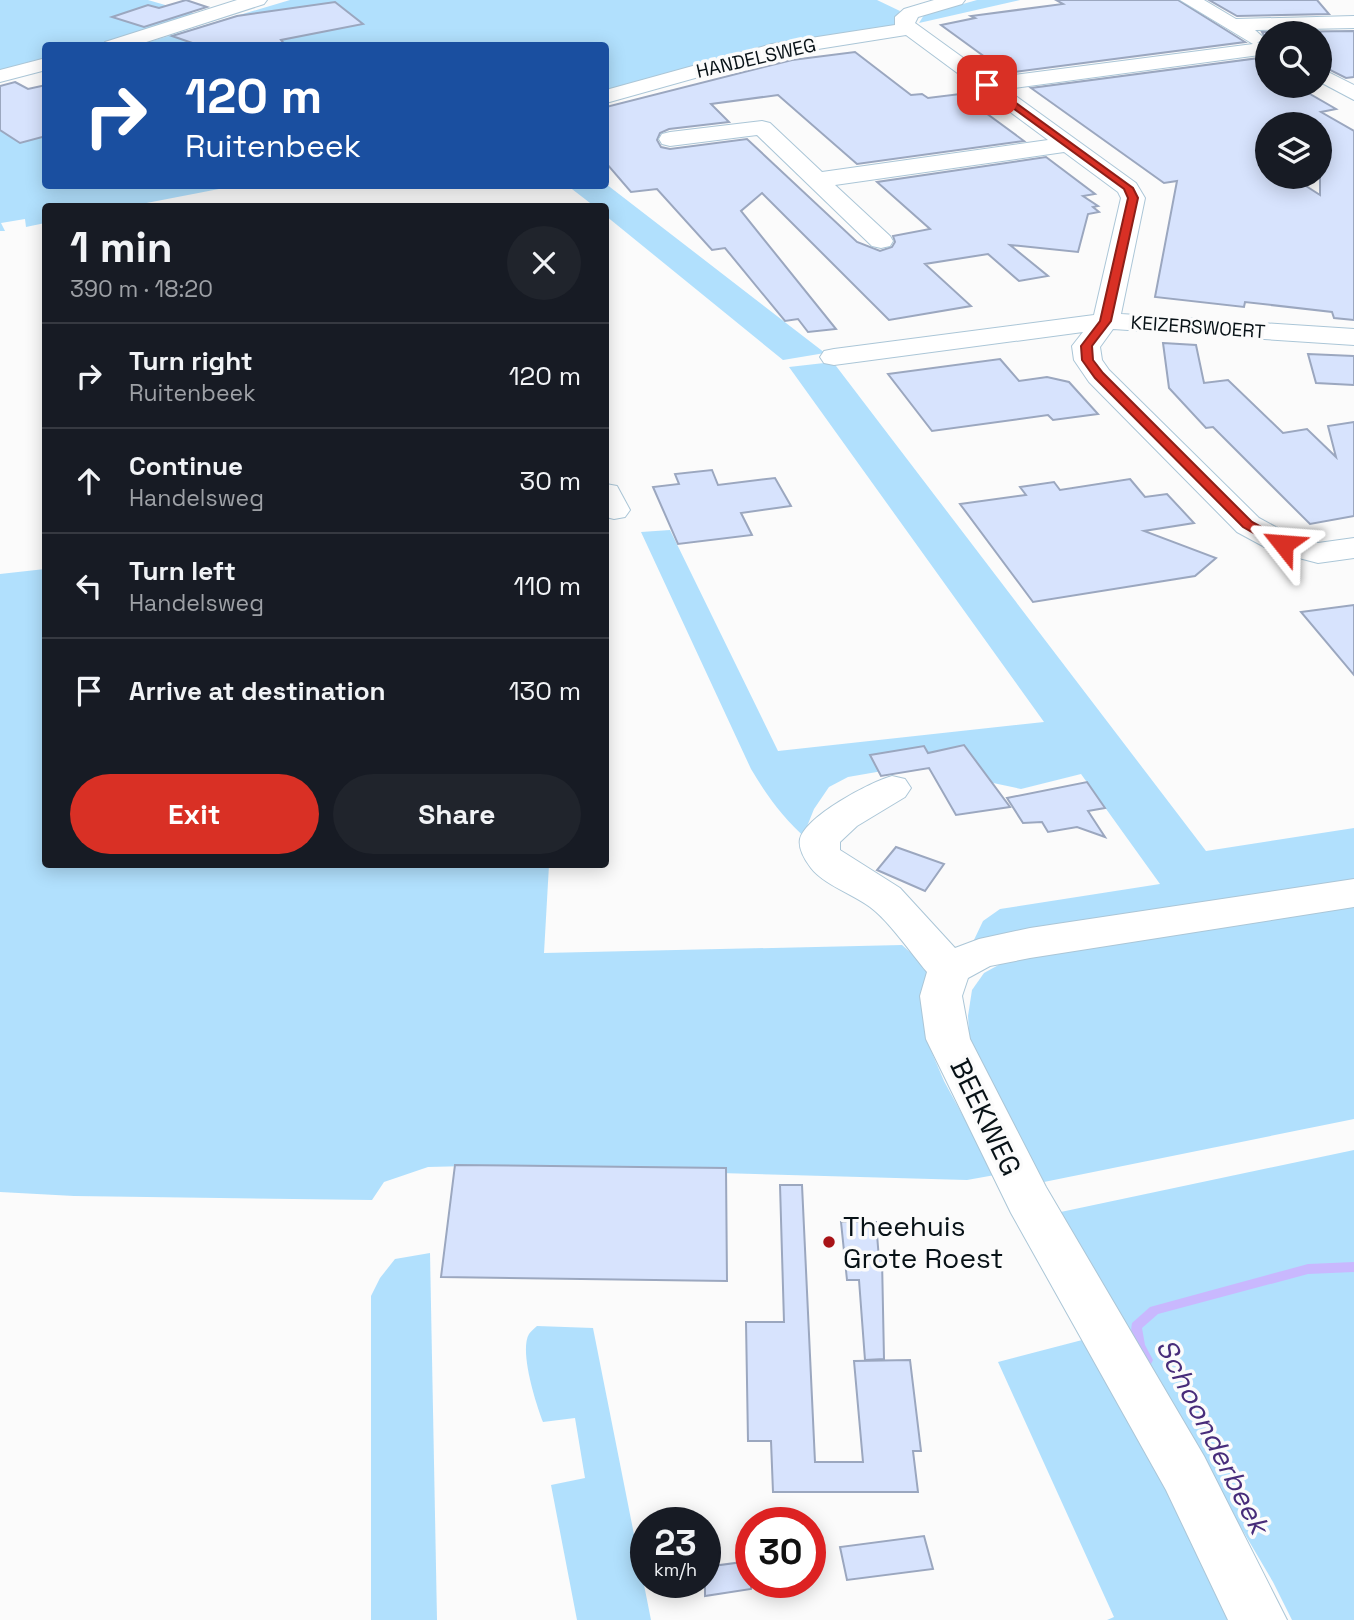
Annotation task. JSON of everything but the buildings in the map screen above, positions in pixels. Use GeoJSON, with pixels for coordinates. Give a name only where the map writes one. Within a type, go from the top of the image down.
{"type":"FeatureCollection","features":[{"type":"Feature","properties":{"kind":"street"},"geometry":{"type":"LineString","coordinates":[[125,42],[257,0]]}},
{"type":"Feature","properties":{"kind":"street"},"geometry":{"type":"LineString","coordinates":[[955,0],[911,13],[904,21],[909,29],[1128,188],[1133,198],[1106,321],[1086,346],[1088,360],[1099,376],[1248,525],[1283,544],[1318,553],[1354,548]]}},
{"type":"Feature","properties":{"kind":"street"},"geometry":{"type":"LineString","coordinates":[[1189,0],[1255,39]]}},
{"type":"Feature","properties":{"kind":"street"},"geometry":{"type":"LineString","coordinates":[[1232,25],[1354,22]]}},
{"type":"Feature","properties":{"kind":"street","name":"HANDELSWEG"},"geometry":{"type":"LineString","coordinates":[[609,96],[772,50],[909,29]]}},
{"type":"Feature","properties":{"kind":"street"},"geometry":{"type":"LineString","coordinates":[[987,85],[1255,48]]}},
{"type":"Feature","properties":{"kind":"street"},"geometry":{"type":"LineString","coordinates":[[0,76],[42,65]]}},
{"type":"Feature","properties":{"kind":"street"},"geometry":{"type":"LineString","coordinates":[[1332,81],[1354,94]]}},
{"type":"Feature","properties":{"kind":"street"},"geometry":{"type":"LineString","coordinates":[[670,139],[762,128],[881,241]]}},
{"type":"Feature","properties":{"kind":"street"},"geometry":{"type":"LineString","coordinates":[[818,180],[1070,144]]}},
{"type":"Feature","properties":{"kind":"street","name":"KEIZERSWOERT"},"geometry":{"type":"LineString","coordinates":[[834,357],[1106,321],[1354,337]]}},
{"type":"Feature","properties":{"kind":"street"},"geometry":{"type":"LineString","coordinates":[[892,788],[843,817],[820,838],[820,850],[827,862],[886,898],[949,969],[979,954],[1030,943],[1354,893]]}},
{"type":"Feature","properties":{"kind":"street","name":"BEEKWEG"},"geometry":{"type":"LineString","coordinates":[[949,969],[941,996],[948,1039],[1027,1199],[1185,1473],[1258,1620]]}},
{"type":"Feature","properties":{"kind":"shaded area"},"geometry":{"type":"Polygon","coordinates":[[[0,0],[148,0],[203,16],[113,42],[42,42],[42,63],[0,74],[0,0]]]}},
{"type":"Feature","properties":{"kind":"shaded area"},"geometry":{"type":"Polygon","coordinates":[[[290,0],[877,0],[900,11],[895,22],[897,26],[609,94],[609,42],[148,42],[290,0]]]}},
{"type":"Feature","properties":{"kind":"shaded area"},"geometry":{"type":"Polygon","coordinates":[[[977,0],[1020,0],[919,23],[924,15],[977,0]]]}},
{"type":"Feature","properties":{"kind":"shaded area"},"geometry":{"type":"Polygon","coordinates":[[[42,121],[42,189],[219,189],[147,203],[42,203],[42,224],[26,227],[25,219],[1,223],[5,231],[0,231],[0,128],[42,121]]]}},
{"type":"Feature","properties":{"kind":"shaded area"},"geometry":{"type":"Polygon","coordinates":[[[609,186],[825,353],[783,360],[609,218],[609,203],[590,203],[572,189],[609,189],[609,186]]]}},
{"type":"Feature","properties":{"kind":"shaded area"},"geometry":{"type":"Polygon","coordinates":[[[833,362],[1206,851],[1354,828],[1354,879],[973,942],[983,921],[1000,909],[1160,884],[1081,774],[1021,789],[927,769],[894,769],[848,777],[829,787],[814,809],[806,829],[807,839],[798,831],[776,806],[751,769],[641,532],[670,530],[778,751],[1044,722],[789,367],[833,362]]]}},
{"type":"Feature","properties":{"kind":"shaded area"},"geometry":{"type":"Polygon","coordinates":[[[42,569],[42,868],[549,868],[544,953],[902,945],[929,969],[929,1046],[944,1081],[995,1175],[967,1180],[468,1166],[428,1167],[384,1182],[372,1200],[74,1196],[0,1192],[0,574],[42,569]]]}},
{"type":"Feature","properties":{"kind":"shaded area"},"geometry":{"type":"Polygon","coordinates":[[[1354,905],[1354,1119],[1039,1183],[970,1049],[968,1016],[972,990],[984,973],[1004,962],[1354,905]]]}},
{"type":"Feature","properties":{"kind":"shaded area"},"geometry":{"type":"Polygon","coordinates":[[[1354,1150],[1354,1620],[1292,1620],[1273,1582],[1056,1213],[1354,1150]]]}},
{"type":"Feature","properties":{"kind":"shaded area"},"geometry":{"type":"Polygon","coordinates":[[[430,1253],[437,1620],[371,1620],[371,1296],[380,1278],[395,1259],[430,1253]]]}},
{"type":"Feature","properties":{"kind":"shaded area"},"geometry":{"type":"Polygon","coordinates":[[[537,1326],[593,1328],[630,1514],[630,1598],[647,1598],[651,1620],[577,1620],[551,1485],[585,1478],[575,1418],[543,1422],[527,1365],[526,1342],[537,1326]]]}},
{"type":"Feature","properties":{"kind":"shaded area"},"geometry":{"type":"Polygon","coordinates":[[[1086,1339],[1240,1620],[1107,1620],[1114,1617],[998,1362],[1086,1339]]]}},
{"type":"Feature","properties":{"kind":"waterway","name":"Schoonderbeek"},"geometry":{"type":"LineString","coordinates":[[1147,1360],[1139,1346],[1136,1326],[1154,1310],[1308,1269],[1354,1267]]}},
{"type":"Feature","properties":{"kind":"place","name":"Theehuis Grote Roest"},"geometry":{"type":"Point","coordinates":[829,1242]}},
{"type":"Feature","properties":{"kind":"route"},"geometry":{"type":"LineString","coordinates":[[987,85],[1128,188],[1133,198],[1106,321],[1086,346],[1088,360],[1099,376],[1248,525],[1283,544]]}}]}
